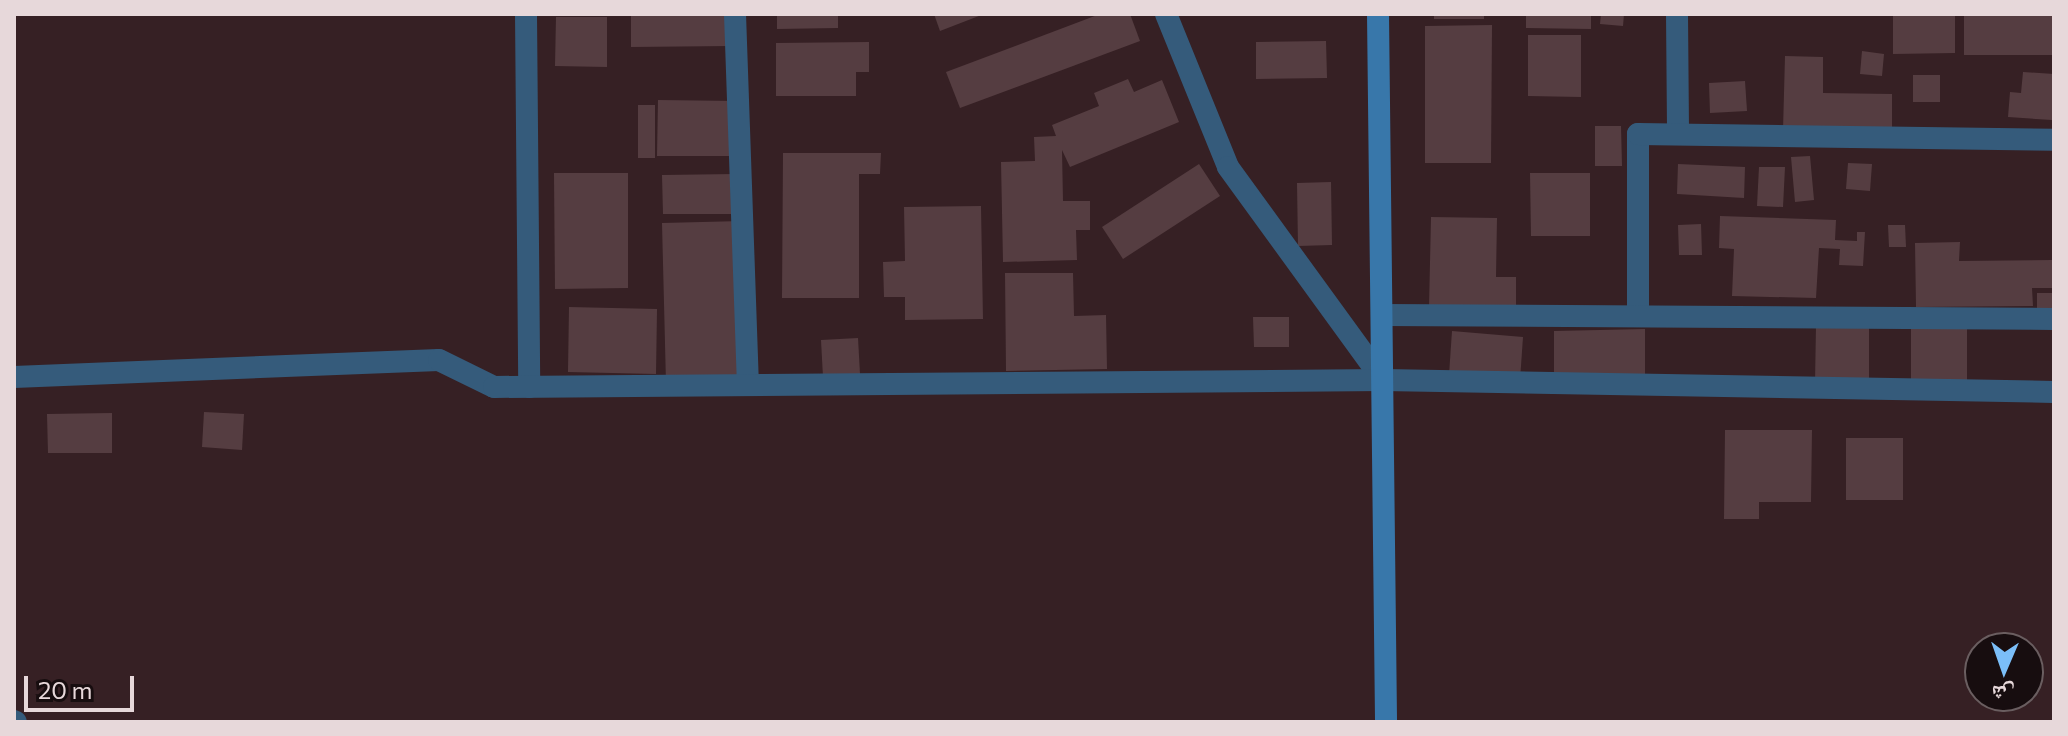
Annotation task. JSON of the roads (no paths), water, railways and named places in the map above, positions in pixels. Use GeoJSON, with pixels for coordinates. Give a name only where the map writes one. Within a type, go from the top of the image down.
{"type":"FeatureCollection","features":[{"type":"Feature","properties":{"kind":"main road"},"geometry":{"type":"LineString","coordinates":[[1378,14],[1386,722]]}},
{"type":"Feature","properties":{"kind":"street"},"geometry":{"type":"LineString","coordinates":[[526,14],[529,387]]}},
{"type":"Feature","properties":{"kind":"street"},"geometry":{"type":"LineString","coordinates":[[735,14],[748,385]]}},
{"type":"Feature","properties":{"kind":"street"},"geometry":{"type":"LineString","coordinates":[[1166,14],[1228,167],[1383,380]]}},
{"type":"Feature","properties":{"kind":"street"},"geometry":{"type":"LineString","coordinates":[[1677,14],[1678,133]]}},
{"type":"Feature","properties":{"kind":"street"},"geometry":{"type":"LineString","coordinates":[[1638,314],[1638,134],[2054,140]]}},
{"type":"Feature","properties":{"kind":"street"},"geometry":{"type":"LineString","coordinates":[[1382,315],[1638,314],[2054,319]]}},
{"type":"Feature","properties":{"kind":"street"},"geometry":{"type":"LineString","coordinates":[[14,377],[439,360],[494,387],[1383,380],[2054,392]]}}]}
